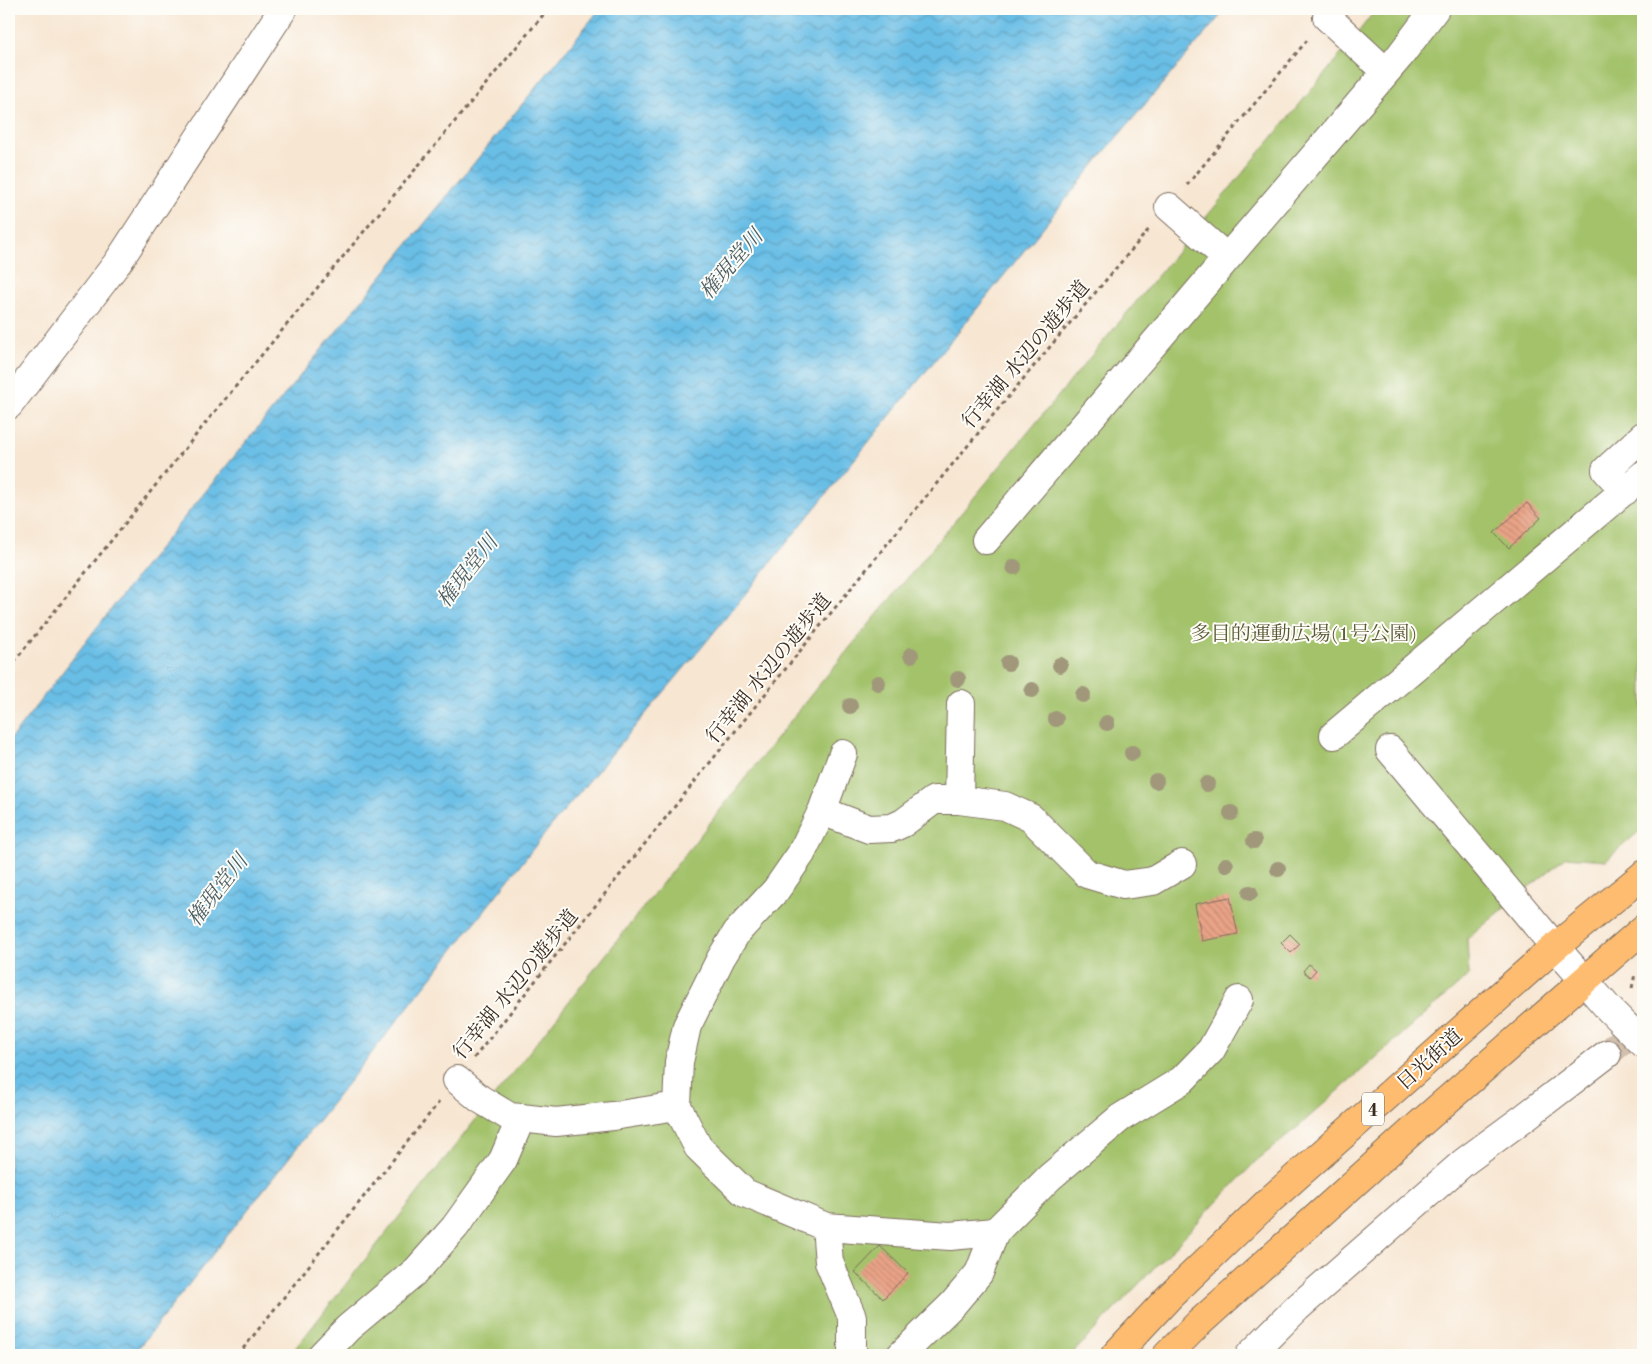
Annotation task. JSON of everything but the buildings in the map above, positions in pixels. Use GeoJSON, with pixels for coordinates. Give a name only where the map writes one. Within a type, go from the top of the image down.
{"type":"FeatureCollection","features":[{"type":"Feature","properties":{"kind":"highway","name":"日光街道"},"geometry":{"type":"LineString","coordinates":[[1115,1355],[1170,1296],[1271,1200],[1555,948],[1643,875]]}},
{"type":"Feature","properties":{"kind":"highway","name":"4"},"geometry":{"type":"LineString","coordinates":[[1167,1355],[1198,1324],[1392,1149],[1643,930]]}},
{"type":"Feature","properties":{"kind":"street"},"geometry":{"type":"LineString","coordinates":[[9,405],[118,262],[283,9]]}},
{"type":"Feature","properties":{"kind":"street"},"geometry":{"type":"LineString","coordinates":[[986,540],[1386,72],[1435,9]]}},
{"type":"Feature","properties":{"kind":"street"},"geometry":{"type":"LineString","coordinates":[[1327,17],[1386,72]]}},
{"type":"Feature","properties":{"kind":"street"},"geometry":{"type":"LineString","coordinates":[[1168,206],[1227,258]]}},
{"type":"Feature","properties":{"kind":"street"},"geometry":{"type":"LineString","coordinates":[[1334,735],[1634,483],[1606,470],[1643,436]]}},
{"type":"Feature","properties":{"kind":"street"},"geometry":{"type":"LineString","coordinates":[[958,800],[961,704]]}},
{"type":"Feature","properties":{"kind":"street"},"geometry":{"type":"LineString","coordinates":[[1390,750],[1555,948],[1609,1009],[1643,1043]]}},
{"type":"Feature","properties":{"kind":"street"},"geometry":{"type":"LineString","coordinates":[[843,754],[822,811],[801,854],[776,890],[737,932],[721,958],[687,1026],[679,1062],[677,1106],[698,1147],[745,1193],[826,1227],[950,1236],[995,1232]]}},
{"type":"Feature","properties":{"kind":"street"},"geometry":{"type":"LineString","coordinates":[[822,811],[869,829],[892,828],[903,823],[934,800],[958,800],[1005,806],[1031,818],[1087,874],[1124,885],[1152,881],[1182,864]]}},
{"type":"Feature","properties":{"kind":"street"},"geometry":{"type":"LineString","coordinates":[[901,1355],[953,1304],[979,1273],[995,1232],[1050,1177],[1120,1118],[1182,1080],[1211,1050],[1239,1000]]}},
{"type":"Feature","properties":{"kind":"street"},"geometry":{"type":"LineString","coordinates":[[1250,1355],[1297,1308],[1464,1162],[1607,1054]]}},
{"type":"Feature","properties":{"kind":"street"},"geometry":{"type":"LineString","coordinates":[[457,1080],[480,1099],[510,1117],[556,1122],[613,1116],[677,1106]]}},
{"type":"Feature","properties":{"kind":"street"},"geometry":{"type":"LineString","coordinates":[[322,1355],[348,1328],[418,1270],[455,1227],[503,1160],[521,1118]]}},
{"type":"Feature","properties":{"kind":"street"},"geometry":{"type":"LineString","coordinates":[[826,1227],[829,1262],[852,1317],[852,1355]]}},
{"type":"Feature","properties":{"kind":"path"},"geometry":{"type":"LineString","coordinates":[[9,668],[218,408],[548,9]]}},
{"type":"Feature","properties":{"kind":"path","name":"行幸湖 水辺の遊歩道"},"geometry":{"type":"LineString","coordinates":[[238,1355],[725,744],[1072,320],[1327,17]]}},
{"type":"Feature","properties":{"kind":"green space","name":"多目的運動広場(1号公園)"},"geometry":{"type":"Polygon","coordinates":[[[1376,9],[1643,9],[1643,828],[1606,860],[1566,857],[1467,939],[1469,975],[1291,1133],[1256,1161],[1071,1355],[290,1355],[814,691],[1347,47],[1376,9]]]}},
{"type":"Feature","properties":{"kind":"water","name":"権現堂川"},"geometry":{"type":"Polygon","coordinates":[[[600,9],[1226,9],[1101,156],[702,647],[551,826],[133,1355],[9,1355],[9,741],[143,568],[600,9]]]}},
{"type":"Feature","properties":{"kind":"tunnel"},"geometry":{"type":"LineString","coordinates":[[1607,1054],[1643,1023]]}}]}
